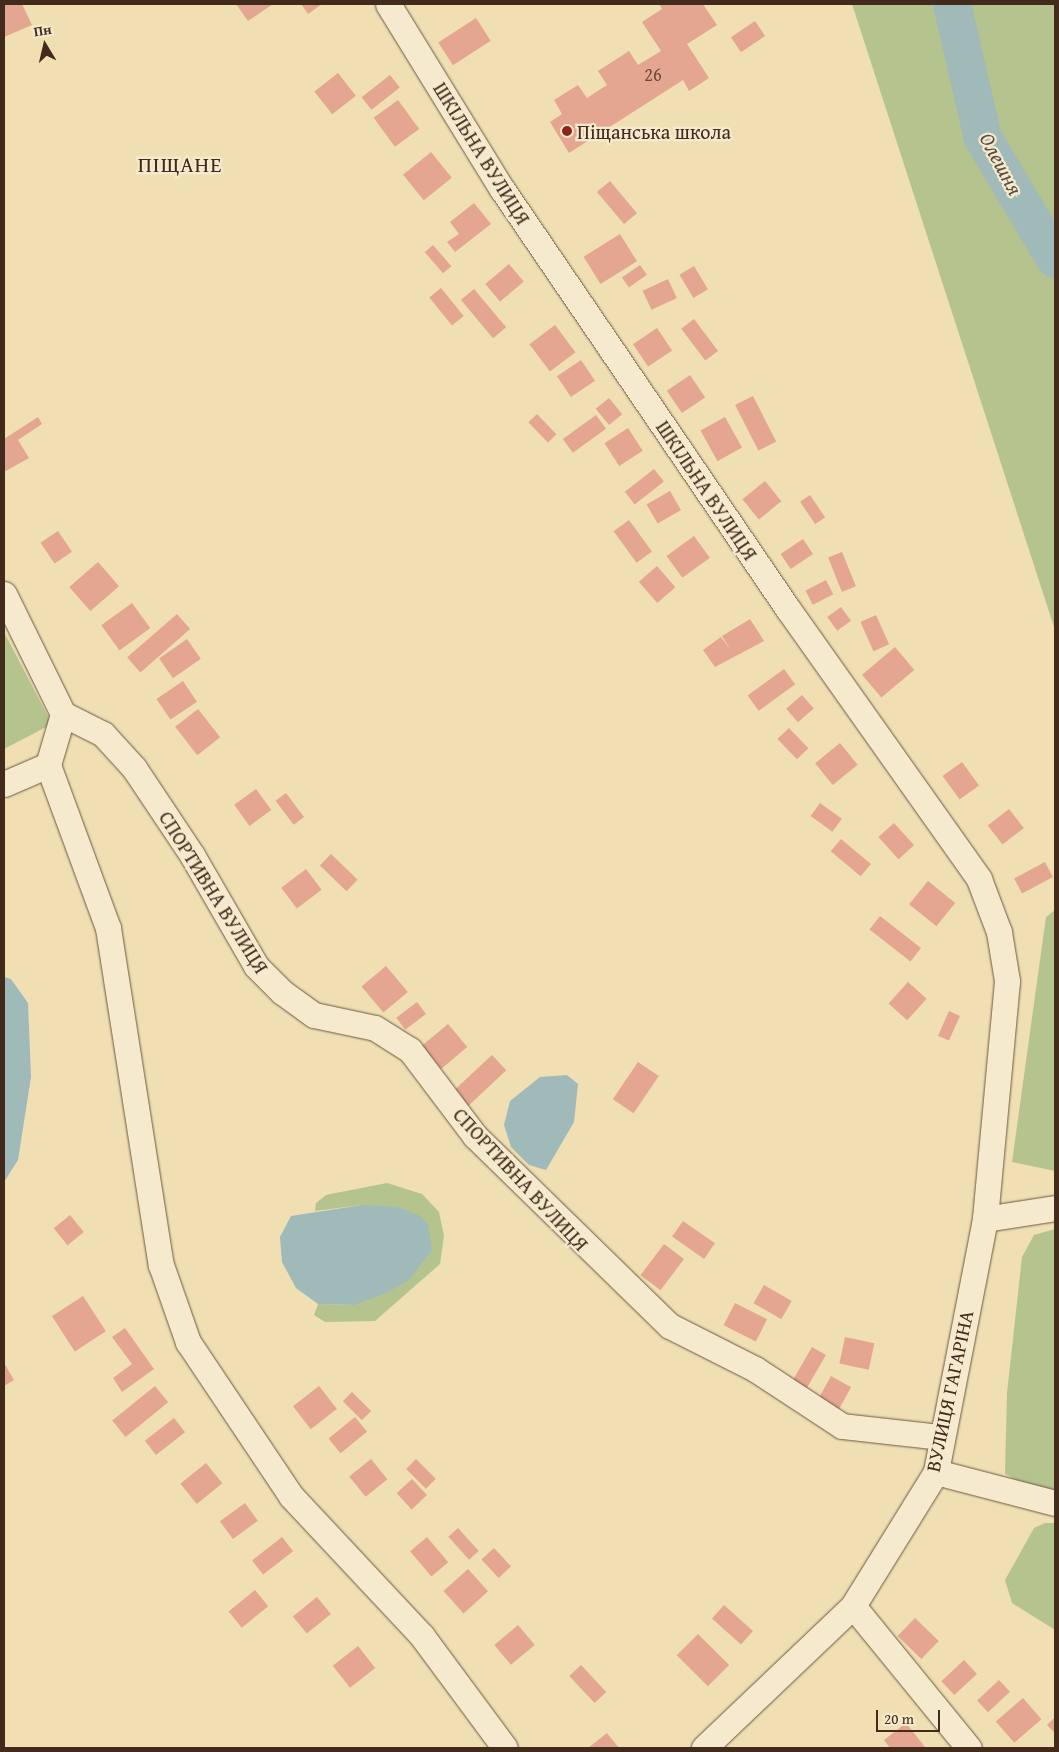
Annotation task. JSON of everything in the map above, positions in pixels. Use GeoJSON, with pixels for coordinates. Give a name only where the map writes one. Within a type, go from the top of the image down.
{"type":"FeatureCollection","features":[{"type":"Feature","properties":{"kind":"street","name":"ШКІЛЬНА ВУЛИЦЯ"},"geometry":{"type":"LineString","coordinates":[[388,4],[502,189],[788,609],[978,879],[999,932],[1007,981]]}},
{"type":"Feature","properties":{"kind":"street"},"geometry":{"type":"LineString","coordinates":[[4,594],[63,714],[48,765],[108,928],[161,1265],[188,1342],[291,1496],[422,1636],[506,1748]]}},
{"type":"Feature","properties":{"kind":"street","name":"СПОРТИВНА ВУЛИЦЯ"},"geometry":{"type":"LineString","coordinates":[[63,714],[103,734],[134,768],[262,972],[314,1015],[375,1028],[410,1050],[475,1136],[670,1326],[755,1369],[842,1426],[940,1437]]}},
{"type":"Feature","properties":{"kind":"street"},"geometry":{"type":"LineString","coordinates":[[4,784],[48,765]]}},
{"type":"Feature","properties":{"kind":"street","name":"ВУЛИЦЯ ГАГАРІНА"},"geometry":{"type":"LineString","coordinates":[[704,1748],[853,1606],[936,1472],[940,1437],[985,1219],[1007,981]]}},
{"type":"Feature","properties":{"kind":"street"},"geometry":{"type":"LineString","coordinates":[[985,1219],[1055,1208]]}},
{"type":"Feature","properties":{"kind":"street"},"geometry":{"type":"LineString","coordinates":[[936,1472],[1055,1503]]}},
{"type":"Feature","properties":{"kind":"street"},"geometry":{"type":"LineString","coordinates":[[853,1606],[969,1748]]}},
{"type":"Feature","properties":{"kind":"green space"},"geometry":{"type":"Polygon","coordinates":[[[852,4],[1055,4],[1055,630],[852,4]]]}},
{"type":"Feature","properties":{"kind":"green space"},"geometry":{"type":"Polygon","coordinates":[[[4,632],[52,724],[4,749],[4,632]]]}},
{"type":"Feature","properties":{"kind":"green space"},"geometry":{"type":"Polygon","coordinates":[[[1055,910],[1055,1171],[1012,1162],[1046,917],[1055,910]]]}},
{"type":"Feature","properties":{"kind":"green space"},"geometry":{"type":"Polygon","coordinates":[[[387,1183],[422,1194],[439,1212],[444,1236],[440,1264],[375,1321],[325,1322],[314,1315],[318,1304],[354,1305],[362,1205],[315,1211],[316,1203],[326,1195],[387,1183]]]}},
{"type":"Feature","properties":{"kind":"green space"},"geometry":{"type":"Polygon","coordinates":[[[1055,1229],[1055,1491],[1031,1487],[1005,1474],[1007,1393],[1022,1257],[1034,1235],[1055,1229]]]}},
{"type":"Feature","properties":{"kind":"green space"},"geometry":{"type":"Polygon","coordinates":[[[1045,1523],[1055,1523],[1055,1630],[1012,1603],[1005,1580],[1034,1528],[1045,1523]]]}},
{"type":"Feature","properties":{"kind":"water"},"geometry":{"type":"Polygon","coordinates":[[[4,977],[11,979],[28,1003],[31,1077],[18,1160],[4,1182],[4,977]]]}},
{"type":"Feature","properties":{"kind":"water"},"geometry":{"type":"Polygon","coordinates":[[[567,1075],[578,1084],[574,1122],[546,1170],[529,1165],[511,1147],[504,1125],[510,1101],[540,1077],[567,1075]]]}},
{"type":"Feature","properties":{"kind":"water"},"geometry":{"type":"Polygon","coordinates":[[[362,1205],[397,1207],[420,1216],[428,1224],[432,1250],[409,1280],[388,1292],[354,1305],[318,1304],[296,1288],[282,1262],[280,1237],[291,1216],[362,1205]]]}},
{"type":"Feature","properties":{"kind":"building"},"geometry":{"type":"Polygon","coordinates":[[[4,4],[22,4],[32,25],[4,37],[4,4]]]}},
{"type":"Feature","properties":{"kind":"building"},"geometry":{"type":"Polygon","coordinates":[[[236,4],[273,4],[248,21],[236,4]]]}},
{"type":"Feature","properties":{"kind":"building"},"geometry":{"type":"Polygon","coordinates":[[[301,4],[322,4],[308,14],[301,4]]]}},
{"type":"Feature","properties":{"kind":"building"},"geometry":{"type":"Polygon","coordinates":[[[659,4],[703,4],[717,25],[687,44],[709,78],[689,91],[683,80],[569,153],[550,122],[562,114],[554,100],[578,85],[587,98],[607,85],[598,71],[629,51],[638,65],[661,51],[642,22],[662,9],[659,4]]]}},
{"type":"Feature","properties":{"kind":"building"},"geometry":{"type":"Polygon","coordinates":[[[476,18],[491,41],[453,65],[438,43],[476,18]]]}},
{"type":"Feature","properties":{"kind":"building"},"geometry":{"type":"Polygon","coordinates":[[[755,21],[765,36],[741,52],[731,37],[755,21]]]}},
{"type":"Feature","properties":{"kind":"building"},"geometry":{"type":"Polygon","coordinates":[[[338,73],[356,96],[332,114],[314,91],[338,73]]]}},
{"type":"Feature","properties":{"kind":"building"},"geometry":{"type":"Polygon","coordinates":[[[390,75],[400,88],[371,110],[362,97],[390,75]]]}},
{"type":"Feature","properties":{"kind":"building"},"geometry":{"type":"Polygon","coordinates":[[[398,100],[419,129],[395,147],[374,118],[398,100]]]}},
{"type":"Feature","properties":{"kind":"building"},"geometry":{"type":"Polygon","coordinates":[[[431,152],[452,178],[424,200],[403,175],[431,152]]]}},
{"type":"Feature","properties":{"kind":"building"},"geometry":{"type":"Polygon","coordinates":[[[610,181],[637,213],[624,224],[597,192],[610,181]]]}},
{"type":"Feature","properties":{"kind":"building"},"geometry":{"type":"Polygon","coordinates":[[[474,203],[491,224],[455,252],[447,242],[459,234],[450,222],[474,203]]]}},
{"type":"Feature","properties":{"kind":"building"},"geometry":{"type":"Polygon","coordinates":[[[620,234],[637,261],[600,284],[584,257],[620,234]]]}},
{"type":"Feature","properties":{"kind":"building"},"geometry":{"type":"Polygon","coordinates":[[[433,245],[451,266],[443,273],[425,252],[433,245]]]}},
{"type":"Feature","properties":{"kind":"building"},"geometry":{"type":"Polygon","coordinates":[[[509,264],[524,282],[500,302],[485,284],[509,264]]]}},
{"type":"Feature","properties":{"kind":"building"},"geometry":{"type":"Polygon","coordinates":[[[640,265],[647,275],[629,287],[622,278],[640,265]]]}},
{"type":"Feature","properties":{"kind":"building"},"geometry":{"type":"Polygon","coordinates":[[[694,266],[708,289],[693,298],[679,275],[694,266]]]}},
{"type":"Feature","properties":{"kind":"building"},"geometry":{"type":"Polygon","coordinates":[[[668,279],[677,298],[651,310],[643,291],[668,279]]]}},
{"type":"Feature","properties":{"kind":"building"},"geometry":{"type":"Polygon","coordinates":[[[441,288],[464,316],[452,325],[429,297],[441,288]]]}},
{"type":"Feature","properties":{"kind":"building"},"geometry":{"type":"Polygon","coordinates":[[[474,289],[506,327],[493,338],[461,300],[474,289]]]}},
{"type":"Feature","properties":{"kind":"building"},"geometry":{"type":"Polygon","coordinates":[[[694,319],[718,351],[705,361],[681,329],[694,319]]]}},
{"type":"Feature","properties":{"kind":"building"},"geometry":{"type":"Polygon","coordinates":[[[555,325],[575,352],[550,371],[529,344],[555,325]]]}},
{"type":"Feature","properties":{"kind":"building"},"geometry":{"type":"Polygon","coordinates":[[[657,328],[672,350],[648,367],[633,344],[657,328]]]}},
{"type":"Feature","properties":{"kind":"building"},"geometry":{"type":"Polygon","coordinates":[[[581,360],[595,381],[571,397],[557,376],[581,360]]]}},
{"type":"Feature","properties":{"kind":"building"},"geometry":{"type":"Polygon","coordinates":[[[690,375],[705,397],[682,413],[667,391],[690,375]]]}},
{"type":"Feature","properties":{"kind":"building"},"geometry":{"type":"Polygon","coordinates":[[[753,396],[776,441],[758,451],[735,405],[753,396]]]}},
{"type":"Feature","properties":{"kind":"building"},"geometry":{"type":"Polygon","coordinates":[[[609,398],[622,414],[609,425],[596,409],[609,398]]]}},
{"type":"Feature","properties":{"kind":"building"},"geometry":{"type":"Polygon","coordinates":[[[537,414],[556,434],[548,442],[528,422],[537,414]]]}},
{"type":"Feature","properties":{"kind":"building"},"geometry":{"type":"Polygon","coordinates":[[[596,415],[606,429],[573,453],[563,439],[596,415]]]}},
{"type":"Feature","properties":{"kind":"building"},"geometry":{"type":"Polygon","coordinates":[[[38,417],[42,424],[18,440],[29,458],[4,472],[4,439],[38,417]]]}},
{"type":"Feature","properties":{"kind":"building"},"geometry":{"type":"Polygon","coordinates":[[[725,417],[742,448],[717,461],[701,431],[725,417]]]}},
{"type":"Feature","properties":{"kind":"building"},"geometry":{"type":"Polygon","coordinates":[[[628,428],[643,451],[619,466],[605,443],[628,428]]]}},
{"type":"Feature","properties":{"kind":"building"},"geometry":{"type":"Polygon","coordinates":[[[654,469],[664,482],[635,504],[625,492],[654,469]]]}},
{"type":"Feature","properties":{"kind":"building"},"geometry":{"type":"Polygon","coordinates":[[[765,481],[781,501],[759,519],[742,499],[765,481]]]}},
{"type":"Feature","properties":{"kind":"building"},"geometry":{"type":"Polygon","coordinates":[[[670,491],[681,510],[658,524],[647,505],[670,491]]]}},
{"type":"Feature","properties":{"kind":"building"},"geometry":{"type":"Polygon","coordinates":[[[810,495],[825,517],[815,524],[800,502],[810,495]]]}},
{"type":"Feature","properties":{"kind":"building"},"geometry":{"type":"Polygon","coordinates":[[[629,520],[652,552],[637,563],[614,531],[629,520]]]}},
{"type":"Feature","properties":{"kind":"building"},"geometry":{"type":"Polygon","coordinates":[[[58,531],[72,552],[55,563],[41,543],[58,531]]]}},
{"type":"Feature","properties":{"kind":"building"},"geometry":{"type":"Polygon","coordinates":[[[694,536],[710,558],[682,578],[666,556],[694,536]]]}},
{"type":"Feature","properties":{"kind":"building"},"geometry":{"type":"Polygon","coordinates":[[[803,539],[813,554],[791,569],[781,554],[803,539]]]}},
{"type":"Feature","properties":{"kind":"building"},"geometry":{"type":"Polygon","coordinates":[[[842,552],[856,586],[842,592],[828,558],[842,552]]]}},
{"type":"Feature","properties":{"kind":"building"},"geometry":{"type":"Polygon","coordinates":[[[98,562],[119,586],[90,611],[69,587],[98,562]]]}},
{"type":"Feature","properties":{"kind":"building"},"geometry":{"type":"Polygon","coordinates":[[[657,566],[675,587],[657,603],[639,582],[657,566]]]}},
{"type":"Feature","properties":{"kind":"building"},"geometry":{"type":"Polygon","coordinates":[[[826,580],[833,594],[813,605],[806,590],[826,580]]]}},
{"type":"Feature","properties":{"kind":"building"},"geometry":{"type":"Polygon","coordinates":[[[132,603],[150,628],[119,650],[101,625],[132,603]]]}},
{"type":"Feature","properties":{"kind":"building"},"geometry":{"type":"Polygon","coordinates":[[[841,607],[851,621],[837,631],[827,617],[841,607]]]}},
{"type":"Feature","properties":{"kind":"building"},"geometry":{"type":"Polygon","coordinates":[[[177,614],[190,629],[140,672],[127,657],[177,614]]]}},
{"type":"Feature","properties":{"kind":"building"},"geometry":{"type":"Polygon","coordinates":[[[876,615],[889,644],[873,651],[860,622],[876,615]]]}},
{"type":"Feature","properties":{"kind":"building"},"geometry":{"type":"Polygon","coordinates":[[[750,619],[764,641],[715,667],[703,650],[721,637],[730,649],[722,636],[750,619]]]}},
{"type":"Feature","properties":{"kind":"building"},"geometry":{"type":"Polygon","coordinates":[[[187,639],[201,659],[173,678],[159,659],[187,639]]]}},
{"type":"Feature","properties":{"kind":"building"},"geometry":{"type":"Polygon","coordinates":[[[895,647],[914,670],[881,698],[862,675],[895,647]]]}},
{"type":"Feature","properties":{"kind":"building"},"geometry":{"type":"Polygon","coordinates":[[[784,669],[795,684],[759,711],[748,695],[784,669]]]}},
{"type":"Feature","properties":{"kind":"building"},"geometry":{"type":"Polygon","coordinates":[[[183,681],[197,702],[170,720],[156,699],[183,681]]]}},
{"type":"Feature","properties":{"kind":"building"},"geometry":{"type":"Polygon","coordinates":[[[802,695],[814,709],[798,722],[786,709],[802,695]]]}},
{"type":"Feature","properties":{"kind":"building"},"geometry":{"type":"Polygon","coordinates":[[[198,709],[220,737],[197,755],[175,727],[198,709]]]}},
{"type":"Feature","properties":{"kind":"building"},"geometry":{"type":"Polygon","coordinates":[[[789,728],[808,748],[797,759],[777,739],[789,728]]]}},
{"type":"Feature","properties":{"kind":"building"},"geometry":{"type":"Polygon","coordinates":[[[840,743],[858,765],[833,785],[815,763],[840,743]]]}},
{"type":"Feature","properties":{"kind":"building"},"geometry":{"type":"Polygon","coordinates":[[[962,762],[979,785],[960,800],[943,776],[962,762]]]}},
{"type":"Feature","properties":{"kind":"building"},"geometry":{"type":"Polygon","coordinates":[[[256,789],[271,810],[249,826],[234,805],[256,789]]]}},
{"type":"Feature","properties":{"kind":"building"},"geometry":{"type":"Polygon","coordinates":[[[286,793],[304,817],[294,825],[276,801],[286,793]]]}},
{"type":"Feature","properties":{"kind":"building"},"geometry":{"type":"Polygon","coordinates":[[[820,803],[842,819],[832,832],[811,816],[820,803]]]}},
{"type":"Feature","properties":{"kind":"building"},"geometry":{"type":"Polygon","coordinates":[[[1009,809],[1024,828],[1002,845],[988,826],[1009,809]]]}},
{"type":"Feature","properties":{"kind":"building"},"geometry":{"type":"Polygon","coordinates":[[[894,823],[914,845],[898,859],[878,837],[894,823]]]}},
{"type":"Feature","properties":{"kind":"building"},"geometry":{"type":"Polygon","coordinates":[[[841,839],[871,864],[861,876],[831,851],[841,839]]]}},
{"type":"Feature","properties":{"kind":"building"},"geometry":{"type":"Polygon","coordinates":[[[331,854],[358,880],[347,891],[320,866],[331,854]]]}},
{"type":"Feature","properties":{"kind":"building"},"geometry":{"type":"Polygon","coordinates":[[[1045,862],[1053,877],[1022,893],[1014,878],[1045,862]]]}},
{"type":"Feature","properties":{"kind":"building"},"geometry":{"type":"Polygon","coordinates":[[[306,869],[322,890],[297,908],[281,888],[306,869]]]}},
{"type":"Feature","properties":{"kind":"building"},"geometry":{"type":"Polygon","coordinates":[[[928,881],[955,903],[936,926],[909,904],[928,881]]]}},
{"type":"Feature","properties":{"kind":"building"},"geometry":{"type":"Polygon","coordinates":[[[880,916],[921,948],[911,961],[870,929],[880,916]]]}},
{"type":"Feature","properties":{"kind":"building"},"geometry":{"type":"Polygon","coordinates":[[[386,966],[408,992],[383,1013],[361,987],[386,966]]]}},
{"type":"Feature","properties":{"kind":"building"},"geometry":{"type":"Polygon","coordinates":[[[908,982],[927,999],[907,1020],[889,1004],[908,982]]]}},
{"type":"Feature","properties":{"kind":"building"},"geometry":{"type":"Polygon","coordinates":[[[417,1002],[426,1014],[405,1030],[396,1018],[417,1002]]]}},
{"type":"Feature","properties":{"kind":"building"},"geometry":{"type":"Polygon","coordinates":[[[949,1011],[960,1016],[949,1041],[938,1036],[949,1011]]]}},
{"type":"Feature","properties":{"kind":"building"},"geometry":{"type":"Polygon","coordinates":[[[448,1024],[467,1047],[441,1069],[422,1046],[448,1024]]]}},
{"type":"Feature","properties":{"kind":"building"},"geometry":{"type":"Polygon","coordinates":[[[492,1055],[506,1070],[467,1107],[453,1092],[492,1055]]]}},
{"type":"Feature","properties":{"kind":"building"},"geometry":{"type":"Polygon","coordinates":[[[638,1062],[659,1076],[634,1113],[613,1099],[638,1062]]]}},
{"type":"Feature","properties":{"kind":"building"},"geometry":{"type":"Polygon","coordinates":[[[70,1215],[84,1232],[68,1245],[54,1228],[70,1215]]]}},
{"type":"Feature","properties":{"kind":"building"},"geometry":{"type":"Polygon","coordinates":[[[683,1221],[715,1243],[704,1259],[672,1237],[683,1221]]]}},
{"type":"Feature","properties":{"kind":"building"},"geometry":{"type":"Polygon","coordinates":[[[664,1244],[684,1259],[660,1290],[641,1275],[664,1244]]]}},
{"type":"Feature","properties":{"kind":"building"},"geometry":{"type":"Polygon","coordinates":[[[764,1285],[792,1301],[781,1319],[754,1303],[764,1285]]]}},
{"type":"Feature","properties":{"kind":"building"},"geometry":{"type":"Polygon","coordinates":[[[83,1296],[106,1331],[75,1351],[52,1316],[83,1296]]]}},
{"type":"Feature","properties":{"kind":"building"},"geometry":{"type":"Polygon","coordinates":[[[735,1303],[767,1319],[756,1342],[724,1325],[735,1303]]]}},
{"type":"Feature","properties":{"kind":"building"},"geometry":{"type":"Polygon","coordinates":[[[125,1328],[154,1369],[122,1392],[113,1378],[132,1364],[112,1337],[125,1328]]]}},
{"type":"Feature","properties":{"kind":"building"},"geometry":{"type":"Polygon","coordinates":[[[845,1337],[874,1343],[869,1370],[839,1363],[845,1337]]]}},
{"type":"Feature","properties":{"kind":"building"},"geometry":{"type":"Polygon","coordinates":[[[812,1347],[826,1355],[807,1388],[793,1380],[812,1347]]]}},
{"type":"Feature","properties":{"kind":"building"},"geometry":{"type":"Polygon","coordinates":[[[4,1363],[14,1380],[4,1386],[4,1363]]]}},
{"type":"Feature","properties":{"kind":"building"},"geometry":{"type":"Polygon","coordinates":[[[831,1376],[851,1387],[839,1410],[818,1399],[831,1376]]]}},
{"type":"Feature","properties":{"kind":"building"},"geometry":{"type":"Polygon","coordinates":[[[155,1386],[168,1402],[125,1437],[112,1421],[155,1386]]]}},
{"type":"Feature","properties":{"kind":"building"},"geometry":{"type":"Polygon","coordinates":[[[319,1386],[337,1409],[311,1429],[293,1406],[319,1386]]]}},
{"type":"Feature","properties":{"kind":"building"},"geometry":{"type":"Polygon","coordinates":[[[352,1392],[371,1411],[362,1420],[343,1401],[352,1392]]]}},
{"type":"Feature","properties":{"kind":"building"},"geometry":{"type":"Polygon","coordinates":[[[355,1417],[367,1432],[341,1453],[329,1438],[355,1417]]]}},
{"type":"Feature","properties":{"kind":"building"},"geometry":{"type":"Polygon","coordinates":[[[174,1418],[185,1432],[156,1455],[145,1441],[174,1418]]]}},
{"type":"Feature","properties":{"kind":"building"},"geometry":{"type":"Polygon","coordinates":[[[371,1459],[387,1479],[366,1497],[349,1477],[371,1459]]]}},
{"type":"Feature","properties":{"kind":"building"},"geometry":{"type":"Polygon","coordinates":[[[416,1459],[436,1479],[426,1489],[406,1469],[416,1459]]]}},
{"type":"Feature","properties":{"kind":"building"},"geometry":{"type":"Polygon","coordinates":[[[206,1463],[222,1483],[197,1504],[180,1484],[206,1463]]]}},
{"type":"Feature","properties":{"kind":"building"},"geometry":{"type":"Polygon","coordinates":[[[412,1479],[427,1495],[412,1509],[397,1493],[412,1479]]]}},
{"type":"Feature","properties":{"kind":"building"},"geometry":{"type":"Polygon","coordinates":[[[245,1503],[258,1521],[233,1539],[220,1521],[245,1503]]]}},
{"type":"Feature","properties":{"kind":"building"},"geometry":{"type":"Polygon","coordinates":[[[458,1528],[479,1551],[469,1560],[448,1537],[458,1528]]]}},
{"type":"Feature","properties":{"kind":"building"},"geometry":{"type":"Polygon","coordinates":[[[282,1537],[293,1551],[263,1575],[252,1560],[282,1537]]]}},
{"type":"Feature","properties":{"kind":"building"},"geometry":{"type":"Polygon","coordinates":[[[427,1537],[448,1562],[431,1576],[410,1551],[427,1537]]]}},
{"type":"Feature","properties":{"kind":"building"},"geometry":{"type":"Polygon","coordinates":[[[494,1548],[511,1566],[499,1578],[482,1560],[494,1548]]]}},
{"type":"Feature","properties":{"kind":"building"},"geometry":{"type":"Polygon","coordinates":[[[468,1569],[488,1591],[464,1613],[443,1591],[468,1569]]]}},
{"type":"Feature","properties":{"kind":"building"},"geometry":{"type":"Polygon","coordinates":[[[255,1590],[268,1606],[242,1628],[229,1611],[255,1590]]]}},
{"type":"Feature","properties":{"kind":"building"},"geometry":{"type":"Polygon","coordinates":[[[317,1597],[331,1614],[307,1634],[293,1617],[317,1597]]]}},
{"type":"Feature","properties":{"kind":"building"},"geometry":{"type":"Polygon","coordinates":[[[724,1605],[753,1631],[741,1644],[712,1618],[724,1605]]]}},
{"type":"Feature","properties":{"kind":"building"},"geometry":{"type":"Polygon","coordinates":[[[915,1618],[939,1641],[921,1659],[898,1636],[915,1618]]]}},
{"type":"Feature","properties":{"kind":"building"},"geometry":{"type":"Polygon","coordinates":[[[518,1625],[535,1645],[511,1665],[494,1645],[518,1625]]]}},
{"type":"Feature","properties":{"kind":"building"},"geometry":{"type":"Polygon","coordinates":[[[698,1634],[729,1665],[708,1686],[677,1655],[698,1634]]]}},
{"type":"Feature","properties":{"kind":"building"},"geometry":{"type":"Polygon","coordinates":[[[358,1646],[375,1668],[350,1688],[333,1666],[358,1646]]]}},
{"type":"Feature","properties":{"kind":"building"},"geometry":{"type":"Polygon","coordinates":[[[964,1660],[977,1674],[954,1695],[941,1681],[964,1660]]]}},
{"type":"Feature","properties":{"kind":"building"},"geometry":{"type":"Polygon","coordinates":[[[581,1665],[606,1692],[595,1703],[569,1676],[581,1665]]]}},
{"type":"Feature","properties":{"kind":"building"},"geometry":{"type":"Polygon","coordinates":[[[999,1680],[1010,1692],[988,1712],[977,1700],[999,1680]]]}},
{"type":"Feature","properties":{"kind":"building"},"geometry":{"type":"Polygon","coordinates":[[[1023,1698],[1041,1719],[1014,1743],[996,1722],[1023,1698]]]}},
{"type":"Feature","properties":{"kind":"building"},"geometry":{"type":"Polygon","coordinates":[[[1055,1717],[1055,1733],[1047,1725],[1055,1717]]]}},
{"type":"Feature","properties":{"kind":"building"},"geometry":{"type":"Polygon","coordinates":[[[906,1723],[925,1747],[890,1748],[884,1740],[906,1723]]]}},
{"type":"Feature","properties":{"kind":"building"},"geometry":{"type":"Polygon","coordinates":[[[607,1733],[619,1748],[588,1748],[607,1733]]]}},
{"type":"Feature","properties":{"kind":"waterway","name":"Олешня"},"geometry":{"type":"LineString","coordinates":[[952,4],[983,138],[1055,259]]}},
{"type":"Feature","properties":{"kind":"place","name":"Піщанська школа"},"geometry":{"type":"Point","coordinates":[567,131]}},
{"type":"Feature","properties":{"kind":"district","name":"ПІЩАНЕ"},"geometry":{"type":"Point","coordinates":[180,165]}}]}
